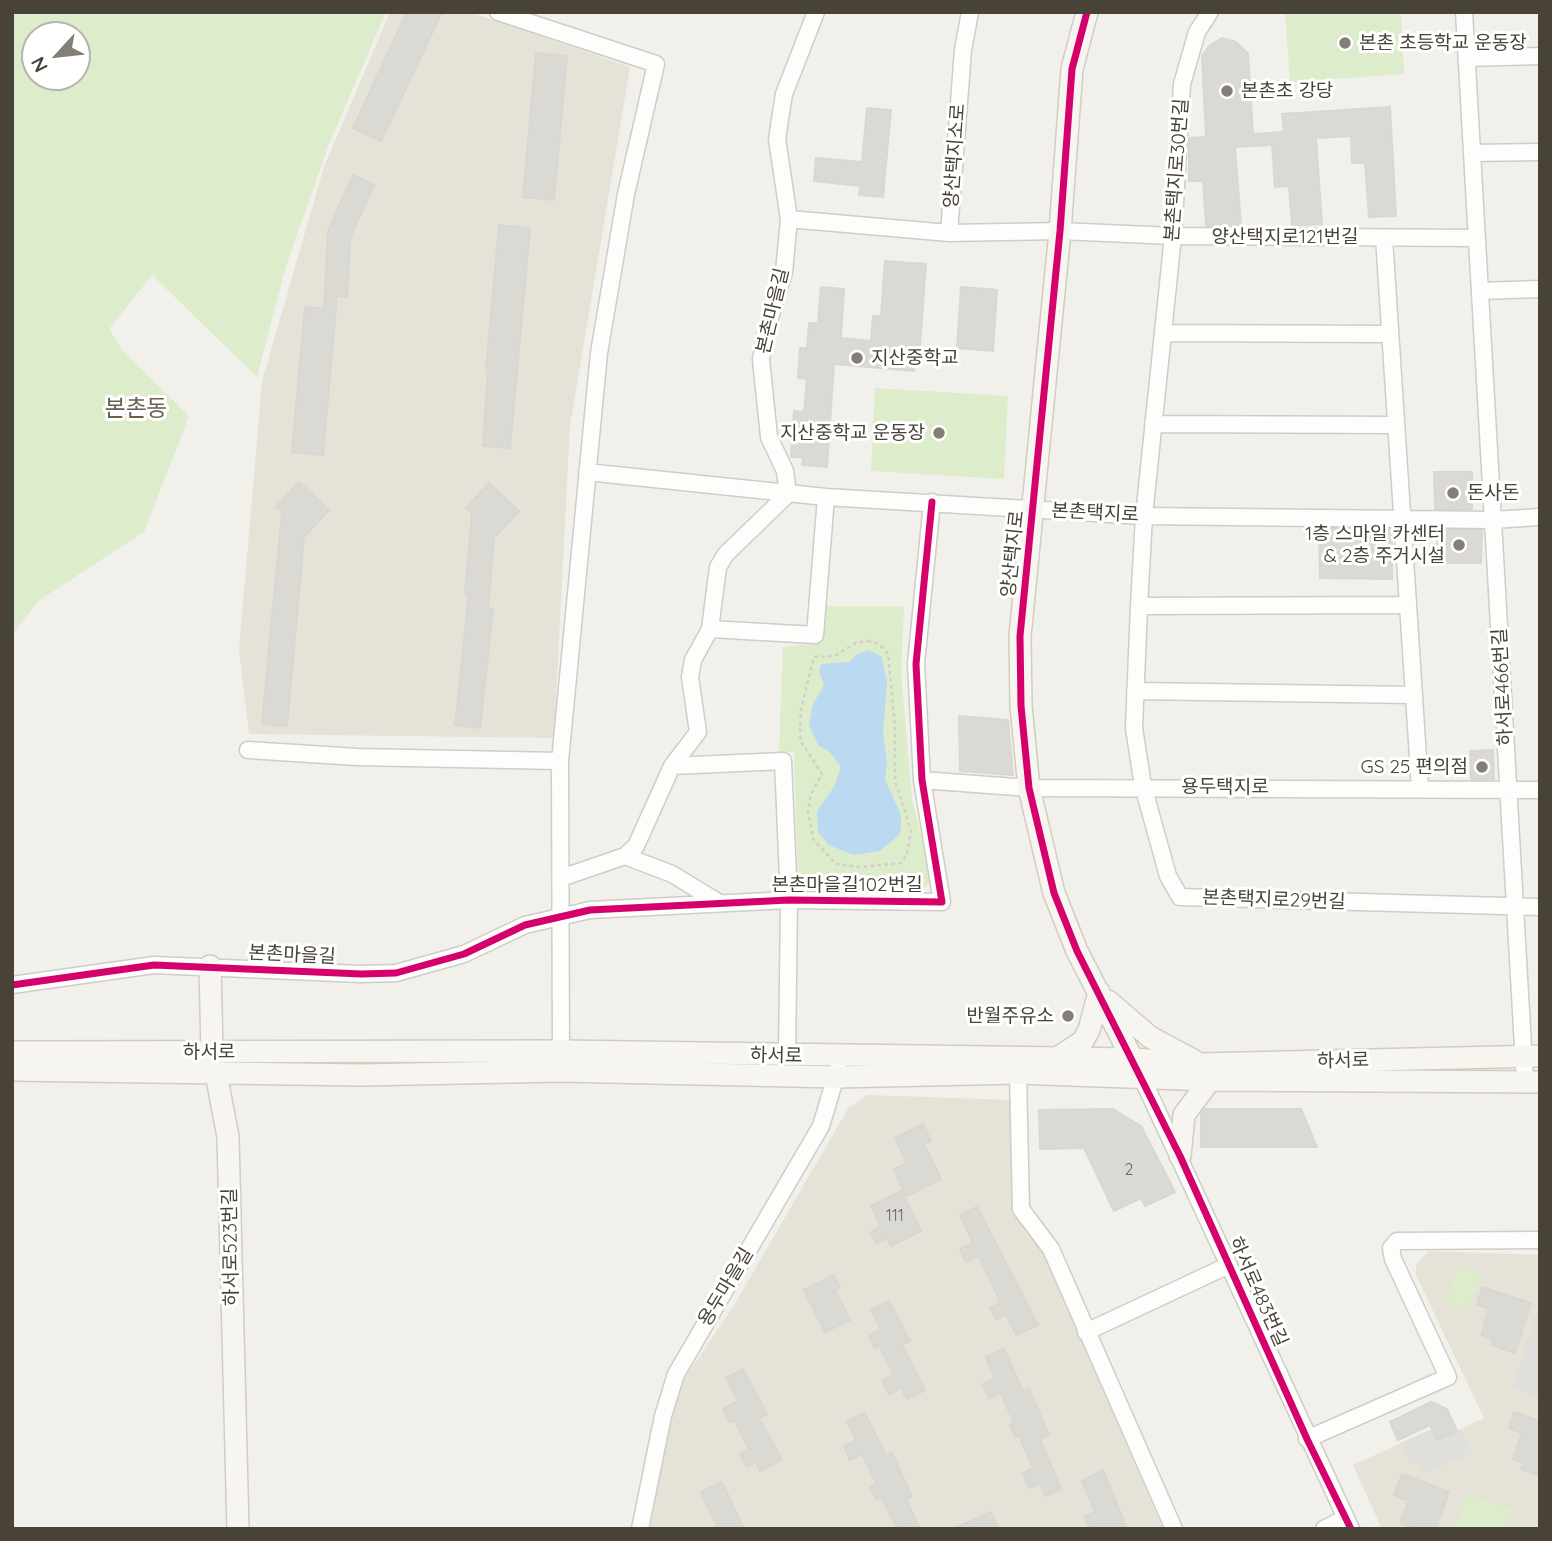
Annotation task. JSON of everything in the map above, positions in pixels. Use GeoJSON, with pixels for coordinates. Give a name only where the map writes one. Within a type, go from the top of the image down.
{"type":"FeatureCollection","features":[{"type":"Feature","properties":{"kind":"main road","name":"양산택지로"},"geometry":{"type":"LineString","coordinates":[[1087,12],[1072,69],[1060,231],[1020,636],[1021,706],[1029,788],[1054,893],[1077,951],[1142,1078]]}},
{"type":"Feature","properties":{"kind":"main road","name":"하서로523번길"},"geometry":{"type":"LineString","coordinates":[[210,966],[212,1052],[228,1137],[238,1529]]}},
{"type":"Feature","properties":{"kind":"main road"},"geometry":{"type":"LineString","coordinates":[[1056,1059],[1083,1041],[1090,1030],[1099,992],[1150,1037],[1206,1072],[1184,1115],[1180,1156]]}},
{"type":"Feature","properties":{"kind":"main road","name":"하서로"},"geometry":{"type":"LineString","coordinates":[[12,1052],[212,1052],[838,1067],[1142,1078],[1206,1072],[1532,1056]]}},
{"type":"Feature","properties":{"kind":"main road","name":"하서로"},"geometry":{"type":"LineString","coordinates":[[12,1070],[362,1075],[561,1061],[787,1056],[838,1067],[1133,1059],[1206,1072],[1533,1082]]}},
{"type":"Feature","properties":{"kind":"street"},"geometry":{"type":"LineString","coordinates":[[498,12],[656,64],[626,194],[603,327],[587,472],[560,761],[561,1061]]}},
{"type":"Feature","properties":{"kind":"street","name":"본촌마을길"},"geometry":{"type":"LineString","coordinates":[[788,494],[785,471],[769,437],[761,359],[784,272],[789,219],[777,139],[784,94],[816,12]]}},
{"type":"Feature","properties":{"kind":"street","name":"양산택지소로"},"geometry":{"type":"LineString","coordinates":[[970,12],[963,50],[949,233],[1060,231]]}},
{"type":"Feature","properties":{"kind":"street","name":"본촌택지로30번길"},"geometry":{"type":"LineString","coordinates":[[1144,516],[1173,236],[1182,84],[1197,32],[1210,12]]}},
{"type":"Feature","properties":{"kind":"street","name":"하서로466번길"},"geometry":{"type":"LineString","coordinates":[[1464,12],[1516,907],[1533,1082]]}},
{"type":"Feature","properties":{"kind":"street"},"geometry":{"type":"LineString","coordinates":[[1467,58],[1540,56]]}},
{"type":"Feature","properties":{"kind":"street"},"geometry":{"type":"LineString","coordinates":[[1472,153],[1540,152]]}},
{"type":"Feature","properties":{"kind":"street"},"geometry":{"type":"LineString","coordinates":[[789,219],[949,233]]}},
{"type":"Feature","properties":{"kind":"street","name":"양산택지로121번길"},"geometry":{"type":"LineString","coordinates":[[1060,231],[1173,236],[1477,239]]}},
{"type":"Feature","properties":{"kind":"street","name":"양산택지로121번길"},"geometry":{"type":"LineString","coordinates":[[1384,238],[1396,425]]}},
{"type":"Feature","properties":{"kind":"street"},"geometry":{"type":"LineString","coordinates":[[1480,291],[1540,289]]}},
{"type":"Feature","properties":{"kind":"street"},"geometry":{"type":"LineString","coordinates":[[1164,333],[1390,334]]}},
{"type":"Feature","properties":{"kind":"street"},"geometry":{"type":"LineString","coordinates":[[1153,424],[1396,425],[1420,789]]}},
{"type":"Feature","properties":{"kind":"street","name":"본촌택지로"},"geometry":{"type":"LineString","coordinates":[[587,472],[788,494],[1144,516],[1493,520],[1540,517]]}},
{"type":"Feature","properties":{"kind":"street"},"geometry":{"type":"LineString","coordinates":[[561,878],[625,856],[636,846],[672,765],[698,732],[690,677],[692,660],[710,629],[718,567],[726,554],[788,494]]}},
{"type":"Feature","properties":{"kind":"street"},"geometry":{"type":"LineString","coordinates":[[710,629],[815,635],[826,497]]}},
{"type":"Feature","properties":{"kind":"street","name":"본촌마을길102번길"},"geometry":{"type":"LineString","coordinates":[[561,915],[718,902],[942,902],[922,780],[916,664],[932,502]]}},
{"type":"Feature","properties":{"kind":"street","name":"본촌택지로29번길"},"geometry":{"type":"LineString","coordinates":[[1144,516],[1134,728],[1143,786],[1156,841],[1168,876],[1180,897],[1540,907]]}},
{"type":"Feature","properties":{"kind":"street"},"geometry":{"type":"LineString","coordinates":[[1139,606],[1408,605]]}},
{"type":"Feature","properties":{"kind":"street"},"geometry":{"type":"LineString","coordinates":[[1135,691],[1414,695]]}},
{"type":"Feature","properties":{"kind":"street"},"geometry":{"type":"LineString","coordinates":[[248,750],[358,757],[560,761]]}},
{"type":"Feature","properties":{"kind":"street","name":"본촌마을길102번길"},"geometry":{"type":"LineString","coordinates":[[672,765],[783,761],[789,900]]}},
{"type":"Feature","properties":{"kind":"street","name":"용두택지로"},"geometry":{"type":"LineString","coordinates":[[922,780],[1029,788],[1143,786],[1540,790]]}},
{"type":"Feature","properties":{"kind":"street"},"geometry":{"type":"LineString","coordinates":[[625,856],[672,874],[718,902]]}},
{"type":"Feature","properties":{"kind":"street"},"geometry":{"type":"LineString","coordinates":[[787,1056],[789,900]]}},
{"type":"Feature","properties":{"kind":"street","name":"본촌마을길"},"geometry":{"type":"LineString","coordinates":[[12,985],[154,965],[361,974],[396,972],[464,954],[525,925],[561,915]]}},
{"type":"Feature","properties":{"kind":"street","name":"용두마을길"},"geometry":{"type":"LineString","coordinates":[[640,1529],[663,1416],[676,1374],[821,1126],[838,1067]]}},
{"type":"Feature","properties":{"kind":"street"},"geometry":{"type":"LineString","coordinates":[[1018,1073],[1021,1209],[1051,1249],[1174,1529]]}},
{"type":"Feature","properties":{"kind":"street","name":"하서로483번길"},"geometry":{"type":"LineString","coordinates":[[1142,1078],[1348,1524]]}},
{"type":"Feature","properties":{"kind":"street"},"geometry":{"type":"LineString","coordinates":[[1307,1439],[1448,1377],[1393,1259],[1391,1248],[1397,1241],[1540,1240]]}},
{"type":"Feature","properties":{"kind":"street"},"geometry":{"type":"LineString","coordinates":[[1086,1332],[1229,1265]]}},
{"type":"Feature","properties":{"kind":"street"},"geometry":{"type":"LineString","coordinates":[[1324,1529],[1348,1524]]}},
{"type":"Feature","properties":{"kind":"path"},"geometry":{"type":"LineString","coordinates":[[868,641],[879,644],[888,654],[892,678],[895,781],[911,830],[908,854],[901,863],[889,865],[836,864],[824,853],[809,830],[811,794],[822,775],[801,742],[800,732],[811,664],[814,657],[834,656],[856,643],[868,641]]}},
{"type":"Feature","properties":{"kind":"shaded area"},"geometry":{"type":"Polygon","coordinates":[[[390,12],[470,12],[630,67],[570,426],[554,738],[249,734],[239,650],[262,381],[324,167],[390,12]]]}},
{"type":"Feature","properties":{"kind":"shaded area"},"geometry":{"type":"Polygon","coordinates":[[[868,1095],[1010,1100],[1014,1211],[1043,1251],[1163,1529],[650,1529],[669,1423],[682,1382],[733,1307],[849,1107],[868,1095]]]}},
{"type":"Feature","properties":{"kind":"shaded area"},"geometry":{"type":"Polygon","coordinates":[[[1429,1251],[1540,1255],[1540,1529],[1382,1529],[1353,1465],[1432,1429],[1438,1440],[1484,1418],[1416,1275],[1416,1264],[1429,1251]]]}},
{"type":"Feature","properties":{"kind":"shaded area"},"geometry":{"type":"Polygon","coordinates":[[[1540,1304],[1540,1397],[1513,1388],[1540,1304]]]}},
{"type":"Feature","properties":{"kind":"shaded area"},"geometry":{"type":"Polygon","coordinates":[[[1432,1429],[1438,1440],[1461,1429],[1473,1453],[1424,1473],[1419,1463],[1411,1466],[1400,1443],[1432,1429]]]}},
{"type":"Feature","properties":{"kind":"green space"},"geometry":{"type":"Polygon","coordinates":[[[12,12],[386,12],[329,144],[286,266],[257,377],[152,275],[109,329],[122,350],[189,416],[144,532],[38,601],[12,635],[12,12]]]}},
{"type":"Feature","properties":{"kind":"green space","name":"본촌 초등학교 운동장"},"geometry":{"type":"Polygon","coordinates":[[[1285,12],[1401,12],[1404,74],[1290,82],[1285,12]]]}},
{"type":"Feature","properties":{"kind":"green space","name":"지산중학교 운동장"},"geometry":{"type":"Polygon","coordinates":[[[875,388],[1008,396],[1004,479],[871,471],[875,388]]]}},
{"type":"Feature","properties":{"kind":"green space"},"geometry":{"type":"Polygon","coordinates":[[[825,606],[904,606],[901,673],[912,799],[932,880],[922,890],[809,889],[798,881],[794,752],[779,752],[783,647],[818,643],[825,606]]]}},
{"type":"Feature","properties":{"kind":"green space"},"geometry":{"type":"Polygon","coordinates":[[[1459,1266],[1481,1276],[1467,1310],[1444,1300],[1459,1266]]]}},
{"type":"Feature","properties":{"kind":"green space"},"geometry":{"type":"Polygon","coordinates":[[[1467,1495],[1514,1510],[1506,1529],[1453,1529],[1467,1495]]]}},
{"type":"Feature","properties":{"kind":"water"},"geometry":{"type":"Polygon","coordinates":[[[869,650],[882,657],[887,683],[883,733],[887,762],[885,779],[901,815],[901,828],[899,835],[880,851],[853,855],[829,845],[818,832],[817,811],[834,787],[841,767],[830,752],[819,746],[809,726],[813,704],[824,685],[819,671],[822,664],[849,662],[858,654],[869,650]]]}},
{"type":"Feature","properties":{"kind":"building"},"geometry":{"type":"Polygon","coordinates":[[[407,12],[442,12],[381,141],[353,128],[407,12]]]}},
{"type":"Feature","properties":{"kind":"building"},"geometry":{"type":"Polygon","coordinates":[[[1222,38],[1236,42],[1248,54],[1253,134],[1284,132],[1282,114],[1390,107],[1396,216],[1369,217],[1365,163],[1352,163],[1351,136],[1316,138],[1322,224],[1292,226],[1289,186],[1275,187],[1272,145],[1235,147],[1241,226],[1206,226],[1203,181],[1189,181],[1189,138],[1206,137],[1202,56],[1209,46],[1222,38]]]}},
{"type":"Feature","properties":{"kind":"building"},"geometry":{"type":"Polygon","coordinates":[[[536,53],[567,56],[554,200],[523,197],[536,53]]]}},
{"type":"Feature","properties":{"kind":"building"},"geometry":{"type":"Polygon","coordinates":[[[867,108],[891,110],[883,197],[859,195],[860,186],[814,181],[816,158],[862,162],[867,108]]]}},
{"type":"Feature","properties":{"kind":"building"},"geometry":{"type":"Polygon","coordinates":[[[353,175],[374,185],[350,238],[347,297],[337,296],[323,455],[292,452],[305,307],[324,309],[328,231],[353,175]]]}},
{"type":"Feature","properties":{"kind":"building"},"geometry":{"type":"Polygon","coordinates":[[[499,225],[530,228],[510,448],[483,446],[486,369],[499,225]]]}},
{"type":"Feature","properties":{"kind":"building","name":"지산중학교"},"geometry":{"type":"Polygon","coordinates":[[[885,261],[926,264],[920,345],[916,345],[914,371],[834,364],[827,467],[802,465],[803,457],[791,457],[794,411],[804,412],[807,379],[798,378],[800,348],[807,348],[809,323],[818,323],[821,287],[844,289],[841,338],[871,341],[873,316],[881,316],[885,261]]]}},
{"type":"Feature","properties":{"kind":"building"},"geometry":{"type":"Polygon","coordinates":[[[961,287],[997,290],[993,351],[957,348],[961,287]]]}},
{"type":"Feature","properties":{"kind":"building","name":"돈사돈"},"geometry":{"type":"Polygon","coordinates":[[[1434,472],[1472,472],[1472,509],[1435,509],[1434,472]]]}},
{"type":"Feature","properties":{"kind":"building"},"geometry":{"type":"Polygon","coordinates":[[[299,482],[329,510],[304,537],[287,726],[262,724],[282,512],[276,507],[299,482]]]}},
{"type":"Feature","properties":{"kind":"building"},"geometry":{"type":"Polygon","coordinates":[[[489,483],[519,511],[494,538],[488,608],[493,609],[480,728],[455,725],[469,594],[465,594],[472,513],[466,508],[489,483]]]}},
{"type":"Feature","properties":{"kind":"building"},"geometry":{"type":"Polygon","coordinates":[[[1319,528],[1392,529],[1392,579],[1320,578],[1319,528]]]}},
{"type":"Feature","properties":{"kind":"building","name":"1층 스마일 카센터 & 2층 주거시설"},"geometry":{"type":"Polygon","coordinates":[[[1438,530],[1482,530],[1481,563],[1437,563],[1438,530]]]}},
{"type":"Feature","properties":{"kind":"building"},"geometry":{"type":"Polygon","coordinates":[[[959,716],[1008,720],[1013,775],[960,771],[959,716]]]}},
{"type":"Feature","properties":{"kind":"building","name":"GS 25 편의점"},"geometry":{"type":"Polygon","coordinates":[[[1493,750],[1494,779],[1471,779],[1470,751],[1493,750]]]}},
{"type":"Feature","properties":{"kind":"building"},"geometry":{"type":"Polygon","coordinates":[[[1113,1109],[1141,1126],[1175,1192],[1145,1206],[1141,1198],[1114,1211],[1084,1148],[1040,1149],[1039,1110],[1113,1109]]]}},
{"type":"Feature","properties":{"kind":"building"},"geometry":{"type":"Polygon","coordinates":[[[1205,1109],[1301,1109],[1317,1147],[1201,1147],[1201,1114],[1205,1109]]]}},
{"type":"Feature","properties":{"kind":"building"},"geometry":{"type":"Polygon","coordinates":[[[923,1124],[931,1141],[924,1144],[941,1179],[906,1196],[894,1169],[907,1163],[895,1138],[923,1124]]]}},
{"type":"Feature","properties":{"kind":"building"},"geometry":{"type":"Polygon","coordinates":[[[901,1191],[921,1231],[891,1246],[887,1238],[876,1243],[871,1232],[881,1227],[871,1206],[901,1191]]]}},
{"type":"Feature","properties":{"kind":"building"},"geometry":{"type":"Polygon","coordinates":[[[977,1207],[1038,1325],[1016,1335],[1006,1314],[996,1319],[990,1308],[1001,1303],[979,1256],[966,1262],[960,1249],[973,1243],[960,1215],[977,1207]]]}},
{"type":"Feature","properties":{"kind":"building"},"geometry":{"type":"Polygon","coordinates":[[[834,1275],[840,1287],[835,1290],[850,1320],[825,1332],[804,1290],[834,1275]]]}},
{"type":"Feature","properties":{"kind":"building"},"geometry":{"type":"Polygon","coordinates":[[[1482,1287],[1531,1303],[1515,1353],[1492,1345],[1493,1339],[1481,1335],[1489,1309],[1477,1305],[1482,1287]]]}},
{"type":"Feature","properties":{"kind":"building"},"geometry":{"type":"Polygon","coordinates":[[[889,1301],[910,1341],[902,1345],[925,1390],[907,1399],[901,1388],[889,1395],[882,1381],[894,1374],[879,1346],[875,1348],[869,1336],[881,1329],[871,1310],[889,1301]]]}},
{"type":"Feature","properties":{"kind":"building"},"geometry":{"type":"Polygon","coordinates":[[[1004,1349],[1023,1391],[1029,1389],[1049,1435],[1040,1439],[1061,1489],[1045,1496],[1040,1483],[1029,1488],[1023,1473],[1033,1468],[1019,1436],[1015,1437],[1010,1425],[1014,1423],[1001,1393],[989,1398],[983,1384],[995,1379],[986,1357],[1004,1349]]]}},
{"type":"Feature","properties":{"kind":"building"},"geometry":{"type":"Polygon","coordinates":[[[743,1369],[767,1414],[759,1418],[782,1460],[760,1471],[756,1462],[747,1467],[740,1454],[749,1449],[734,1420],[730,1422],[723,1409],[738,1401],[726,1378],[743,1369]]]}},
{"type":"Feature","properties":{"kind":"building"},"geometry":{"type":"Polygon","coordinates":[[[1431,1402],[1447,1409],[1457,1431],[1438,1440],[1430,1425],[1398,1440],[1390,1422],[1431,1402]]]}},
{"type":"Feature","properties":{"kind":"building"},"geometry":{"type":"Polygon","coordinates":[[[1514,1412],[1540,1421],[1540,1476],[1521,1469],[1523,1462],[1513,1459],[1522,1433],[1509,1428],[1514,1412]]]}},
{"type":"Feature","properties":{"kind":"building"},"geometry":{"type":"Polygon","coordinates":[[[865,1413],[886,1456],[892,1453],[912,1497],[906,1499],[920,1529],[897,1529],[882,1497],[876,1499],[870,1487],[877,1484],[862,1454],[850,1460],[844,1446],[856,1440],[847,1421],[865,1413]]]}},
{"type":"Feature","properties":{"kind":"building"},"geometry":{"type":"Polygon","coordinates":[[[1103,1470],[1127,1529],[1089,1529],[1084,1517],[1095,1512],[1082,1481],[1103,1470]]]}},
{"type":"Feature","properties":{"kind":"building"},"geometry":{"type":"Polygon","coordinates":[[[1402,1474],[1449,1492],[1436,1529],[1414,1529],[1400,1523],[1409,1500],[1394,1495],[1402,1474]]]}},
{"type":"Feature","properties":{"kind":"building"},"geometry":{"type":"Polygon","coordinates":[[[722,1482],[744,1529],[718,1529],[701,1492],[722,1482]]]}},
{"type":"Feature","properties":{"kind":"building"},"geometry":{"type":"Polygon","coordinates":[[[991,1512],[998,1529],[953,1529],[991,1512]]]}},
{"type":"Feature","properties":{"kind":"cycle path"},"geometry":{"type":"LineString","coordinates":[[1087,12],[1072,69],[1060,231],[1020,636],[1021,706],[1029,788],[1054,893],[1077,951],[1180,1156],[1307,1439],[1351,1529]]}},
{"type":"Feature","properties":{"kind":"cycle path"},"geometry":{"type":"LineString","coordinates":[[12,985],[154,965],[361,974],[396,973],[464,954],[525,925],[590,910],[789,900],[942,902],[922,780],[916,664],[932,502]]}},
{"type":"Feature","properties":{"kind":"place","name":"본촌 초등학교 운동장"},"geometry":{"type":"Point","coordinates":[1345,43]}},
{"type":"Feature","properties":{"kind":"place","name":"본촌초 강당"},"geometry":{"type":"Point","coordinates":[1227,91]}},
{"type":"Feature","properties":{"kind":"place","name":"지산중학교"},"geometry":{"type":"Point","coordinates":[857,358]}},
{"type":"Feature","properties":{"kind":"place","name":"지산중학교 운동장"},"geometry":{"type":"Point","coordinates":[939,433]}},
{"type":"Feature","properties":{"kind":"place","name":"돈사돈"},"geometry":{"type":"Point","coordinates":[1453,493]}},
{"type":"Feature","properties":{"kind":"place","name":"1층 스마일 카센터 & 2층 주거시설"},"geometry":{"type":"Point","coordinates":[1459,545]}},
{"type":"Feature","properties":{"kind":"place","name":"GS 25 편의점"},"geometry":{"type":"Point","coordinates":[1482,767]}},
{"type":"Feature","properties":{"kind":"place","name":"반월주유소"},"geometry":{"type":"Point","coordinates":[1068,1016]}},
{"type":"Feature","properties":{"kind":"district","name":"본촌동"},"geometry":{"type":"Point","coordinates":[136,409]}}]}
